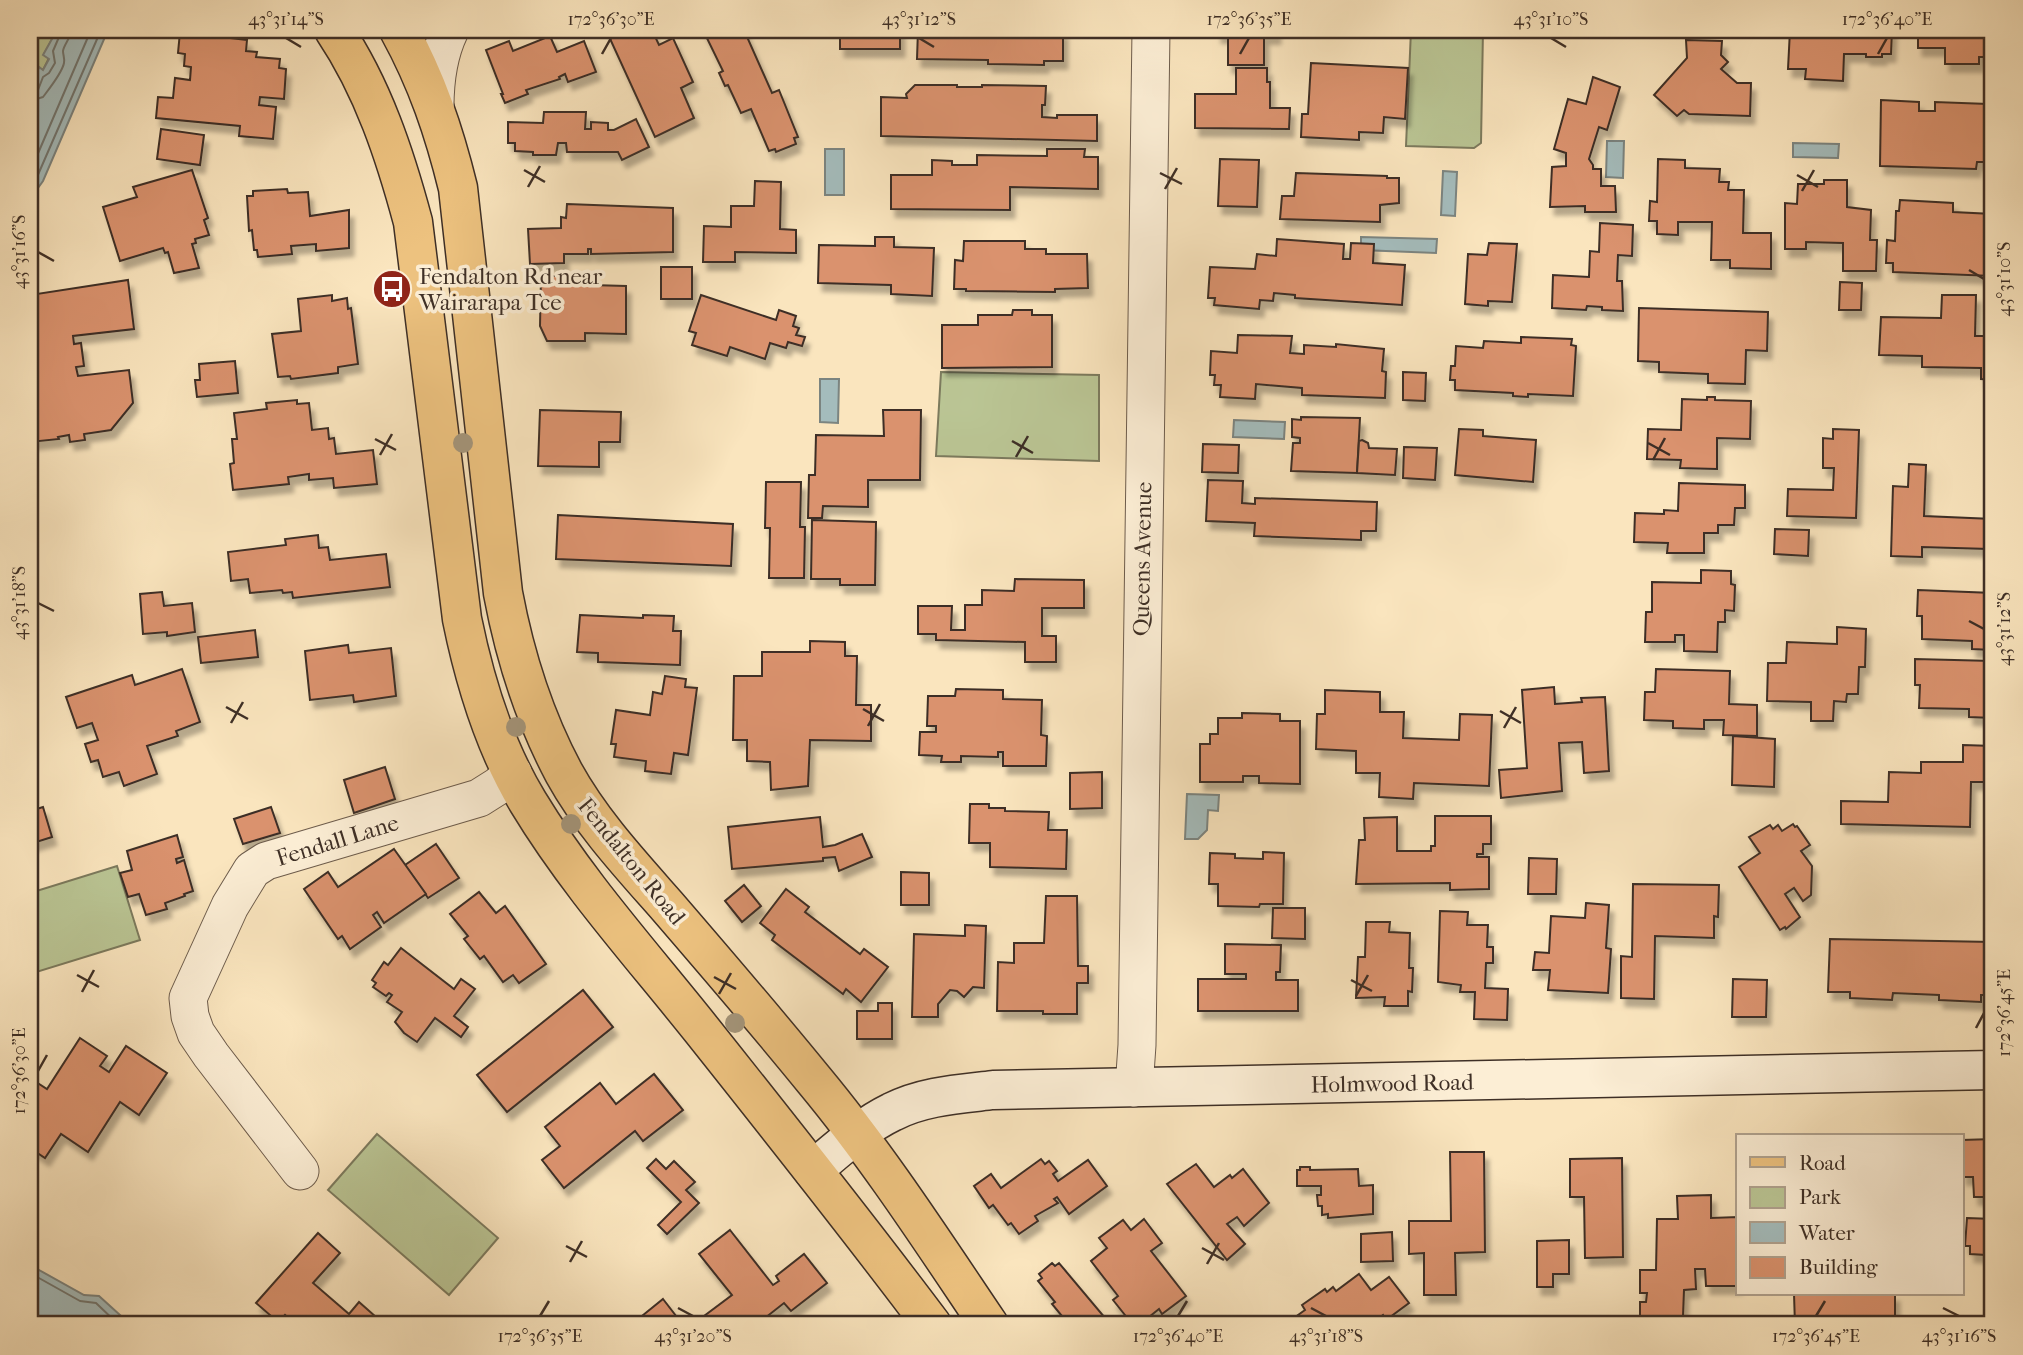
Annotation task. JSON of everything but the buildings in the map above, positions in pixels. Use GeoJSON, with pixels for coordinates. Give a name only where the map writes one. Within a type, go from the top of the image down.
{"type":"FeatureCollection","features":[{"type":"Feature","properties":{"kind":"main road","name":"Fendalton Road"},"geometry":{"type":"LineString","coordinates":[[334,30],[367,88],[384,129],[400,171],[413,222],[462,619],[475,679],[505,757],[527,802],[582,881],[813,1170],[932,1325]]}},
{"type":"Feature","properties":{"kind":"main road","name":"Fendalton Road"},"geometry":{"type":"LineString","coordinates":[[399,30],[425,79],[435,107],[446,140],[460,201],[503,593],[524,684],[541,728],[565,775],[599,827],[757,1011],[883,1168],[989,1325]]}},
{"type":"Feature","properties":{"kind":"street"},"geometry":{"type":"LineString","coordinates":[[435,107],[435,79],[440,52],[450,30]]}},
{"type":"Feature","properties":{"kind":"street","name":"Queens Avenue"},"geometry":{"type":"LineString","coordinates":[[1134,1088],[1137,1045],[1143,457],[1152,30]]}},
{"type":"Feature","properties":{"kind":"street","name":"Fendall Lane"},"geometry":{"type":"LineString","coordinates":[[300,1171],[211,1055],[196,1033],[190,1016],[188,998],[236,895],[253,870],[265,861],[479,798],[513,773]]}},
{"type":"Feature","properties":{"kind":"street","name":"Holmwood Road"},"geometry":{"type":"LineString","coordinates":[[813,1170],[856,1134],[893,1111],[944,1096],[993,1090],[1993,1070]]}},
{"type":"Feature","properties":{"kind":"green space"},"geometry":{"type":"Polygon","coordinates":[[[30,30],[57,30],[44,54],[49,58],[43,70],[39,68],[30,94],[30,30]]]}},
{"type":"Feature","properties":{"kind":"green space"},"geometry":{"type":"Polygon","coordinates":[[[1411,30],[1483,30],[1481,143],[1474,148],[1406,146],[1411,30]]]}},
{"type":"Feature","properties":{"kind":"green space"},"geometry":{"type":"Polygon","coordinates":[[[941,372],[1099,375],[1099,461],[936,456],[941,372]]]}},
{"type":"Feature","properties":{"kind":"green space"},"geometry":{"type":"Polygon","coordinates":[[[117,866],[140,940],[30,974],[30,893],[117,866]]]}},
{"type":"Feature","properties":{"kind":"green space"},"geometry":{"type":"Polygon","coordinates":[[[377,1134],[498,1238],[449,1295],[328,1190],[377,1134]]]}},
{"type":"Feature","properties":{"kind":"water"},"geometry":{"type":"Polygon","coordinates":[[[57,30],[108,30],[43,181],[30,199],[30,94],[39,67],[43,70],[49,59],[43,55],[57,30]]]}},
{"type":"Feature","properties":{"kind":"water"},"geometry":{"type":"Polygon","coordinates":[[[1607,141],[1624,141],[1623,178],[1606,177],[1607,141]]]}},
{"type":"Feature","properties":{"kind":"water"},"geometry":{"type":"Polygon","coordinates":[[[1793,143],[1839,144],[1838,158],[1793,157],[1793,143]]]}},
{"type":"Feature","properties":{"kind":"water"},"geometry":{"type":"Polygon","coordinates":[[[825,149],[844,149],[844,195],[825,195],[825,149]]]}},
{"type":"Feature","properties":{"kind":"water"},"geometry":{"type":"Polygon","coordinates":[[[1443,171],[1457,172],[1455,216],[1441,215],[1443,171]]]}},
{"type":"Feature","properties":{"kind":"water"},"geometry":{"type":"Polygon","coordinates":[[[1361,237],[1437,239],[1436,253],[1361,250],[1361,237]]]}},
{"type":"Feature","properties":{"kind":"water"},"geometry":{"type":"Polygon","coordinates":[[[820,379],[839,379],[838,423],[820,422],[820,379]]]}},
{"type":"Feature","properties":{"kind":"water"},"geometry":{"type":"Polygon","coordinates":[[[1234,420],[1285,422],[1284,439],[1233,437],[1234,420]]]}},
{"type":"Feature","properties":{"kind":"water"},"geometry":{"type":"Polygon","coordinates":[[[1187,794],[1219,795],[1218,811],[1208,810],[1207,830],[1198,839],[1185,839],[1187,794]]]}},
{"type":"Feature","properties":{"kind":"water"},"geometry":{"type":"Polygon","coordinates":[[[30,1265],[84,1295],[99,1296],[131,1325],[85,1325],[75,1318],[57,1318],[57,1325],[30,1325],[30,1265]]]}},
{"type":"Feature","properties":{"kind":"place","name":"Fendalton Rd near Wairarapa Tce"},"geometry":{"type":"Point","coordinates":[392,289]}}]}
